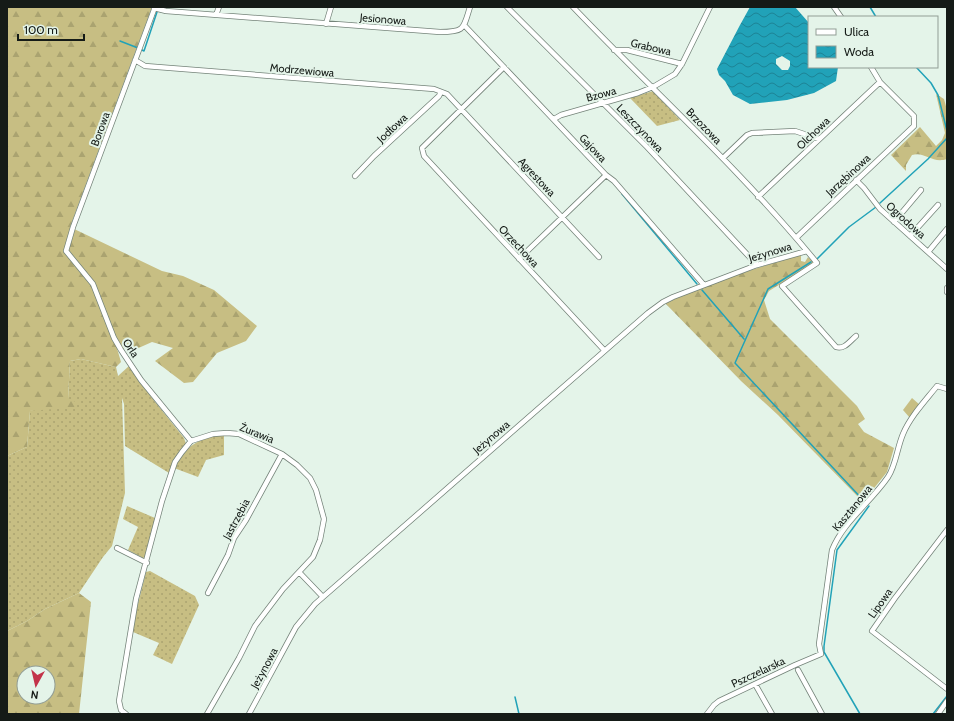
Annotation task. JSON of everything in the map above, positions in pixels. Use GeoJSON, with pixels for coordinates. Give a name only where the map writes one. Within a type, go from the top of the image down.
{"type":"FeatureCollection","features":[{"type":"Feature","properties":{"kind":"street","name":"Jesionowa"},"geometry":{"type":"LineString","coordinates":[[154,7],[162,8],[166,12],[440,32],[457,31],[464,25]]}},
{"type":"Feature","properties":{"kind":"street","name":"Borowa"},"geometry":{"type":"LineString","coordinates":[[69,256],[66,251],[70,235],[154,7]]}},
{"type":"Feature","properties":{"kind":"street"},"geometry":{"type":"LineString","coordinates":[[216,15],[219,7]]}},
{"type":"Feature","properties":{"kind":"street"},"geometry":{"type":"LineString","coordinates":[[326,24],[332,7]]}},
{"type":"Feature","properties":{"kind":"street"},"geometry":{"type":"LineString","coordinates":[[464,25],[470,7]]}},
{"type":"Feature","properties":{"kind":"street","name":"Leszczynowa"},"geometry":{"type":"LineString","coordinates":[[507,7],[647,147],[757,265]]}},
{"type":"Feature","properties":{"kind":"street","name":"Brzozowa"},"geometry":{"type":"LineString","coordinates":[[573,7],[614,50],[723,158],[817,263],[782,286],[836,347],[843,347],[856,336]]}},
{"type":"Feature","properties":{"kind":"street","name":"Grabowa"},"geometry":{"type":"LineString","coordinates":[[653,87],[675,74],[682,64],[708,7]]}},
{"type":"Feature","properties":{"kind":"street"},"geometry":{"type":"LineString","coordinates":[[834,7],[839,16]]}},
{"type":"Feature","properties":{"kind":"street","name":"Gajowa"},"geometry":{"type":"LineString","coordinates":[[464,25],[606,175],[614,181],[704,285]]}},
{"type":"Feature","properties":{"kind":"street","name":"Grabowa"},"geometry":{"type":"LineString","coordinates":[[614,50],[626,50],[682,64]]}},
{"type":"Feature","properties":{"kind":"street","name":"Modrzewiowa"},"geometry":{"type":"LineString","coordinates":[[135,60],[145,66],[434,89],[447,94],[462,110]]}},
{"type":"Feature","properties":{"kind":"street"},"geometry":{"type":"LineString","coordinates":[[462,110],[504,67]]}},
{"type":"Feature","properties":{"kind":"street"},"geometry":{"type":"LineString","coordinates":[[872,68],[880,82]]}},
{"type":"Feature","properties":{"kind":"street","name":"Jarzębinowa"},"geometry":{"type":"LineString","coordinates":[[796,238],[914,126],[914,116],[880,82]]}},
{"type":"Feature","properties":{"kind":"street","name":"Olchowa"},"geometry":{"type":"LineString","coordinates":[[758,197],[880,82]]}},
{"type":"Feature","properties":{"kind":"street","name":"Bzowa"},"geometry":{"type":"LineString","coordinates":[[554,119],[561,115],[638,93],[653,87]]}},
{"type":"Feature","properties":{"kind":"street","name":"Jodłowa"},"geometry":{"type":"LineString","coordinates":[[355,176],[439,96],[441,92]]}},
{"type":"Feature","properties":{"kind":"street","name":"Orzechowa"},"geometry":{"type":"LineString","coordinates":[[462,110],[422,148],[424,156],[604,350]]}},
{"type":"Feature","properties":{"kind":"street","name":"Agrestowa"},"geometry":{"type":"LineString","coordinates":[[462,110],[599,257]]}},
{"type":"Feature","properties":{"kind":"street"},"geometry":{"type":"LineString","coordinates":[[723,158],[747,135],[752,133],[794,131],[819,140]]}},
{"type":"Feature","properties":{"kind":"street"},"geometry":{"type":"LineString","coordinates":[[519,259],[606,175]]}},
{"type":"Feature","properties":{"kind":"street","name":"Ogrodowa"},"geometry":{"type":"LineString","coordinates":[[856,180],[880,209],[947,269]]}},
{"type":"Feature","properties":{"kind":"street"},"geometry":{"type":"LineString","coordinates":[[894,222],[921,190]]}},
{"type":"Feature","properties":{"kind":"street"},"geometry":{"type":"LineString","coordinates":[[910,236],[938,205]]}},
{"type":"Feature","properties":{"kind":"street"},"geometry":{"type":"LineString","coordinates":[[928,252],[947,229]]}},
{"type":"Feature","properties":{"kind":"street","name":"Jeżynowa"},"geometry":{"type":"LineString","coordinates":[[249,714],[296,627],[306,613],[322,596],[604,350],[663,302],[757,265],[807,251]]}},
{"type":"Feature","properties":{"kind":"street","name":"Orla"},"geometry":{"type":"LineString","coordinates":[[69,256],[93,284],[120,350],[150,392],[192,441]]}},
{"type":"Feature","properties":{"kind":"street","name":"Kasztanowa"},"geometry":{"type":"LineString","coordinates":[[821,654],[819,644],[832,550],[835,543],[862,507],[888,478],[906,428],[937,386],[947,388]]}},
{"type":"Feature","properties":{"kind":"street","name":"Żurawia"},"geometry":{"type":"LineString","coordinates":[[192,441],[204,436],[219,433],[239,434],[282,454],[297,465],[310,478],[320,499],[324,519],[320,540],[313,557],[283,589],[256,626],[207,714]]}},
{"type":"Feature","properties":{"kind":"street"},"geometry":{"type":"LineString","coordinates":[[126,714],[121,710],[119,701],[134,610],[157,520],[172,470],[178,457],[192,441]]}},
{"type":"Feature","properties":{"kind":"street","name":"Jastrzębia"},"geometry":{"type":"LineString","coordinates":[[208,592],[228,555],[234,538],[246,520],[282,454]]}},
{"type":"Feature","properties":{"kind":"street","name":"Lipowa"},"geometry":{"type":"LineString","coordinates":[[947,530],[895,598],[872,631],[947,689]]}},
{"type":"Feature","properties":{"kind":"street"},"geometry":{"type":"LineString","coordinates":[[117,548],[147,563]]}},
{"type":"Feature","properties":{"kind":"street"},"geometry":{"type":"LineString","coordinates":[[299,572],[322,596]]}},
{"type":"Feature","properties":{"kind":"street","name":"Pszczelarska"},"geometry":{"type":"LineString","coordinates":[[708,714],[714,704],[719,701],[821,654]]}},
{"type":"Feature","properties":{"kind":"street"},"geometry":{"type":"LineString","coordinates":[[798,670],[822,714]]}},
{"type":"Feature","properties":{"kind":"street"},"geometry":{"type":"LineString","coordinates":[[755,684],[772,714]]}},
{"type":"Feature","properties":{"kind":"street"},"geometry":{"type":"LineString","coordinates":[[938,714],[947,701]]}},
{"type":"Feature","properties":{"kind":"green space"},"geometry":{"type":"Polygon","coordinates":[[[7,7],[152,7],[70,227],[162,271],[183,276],[214,290],[257,326],[246,341],[217,353],[193,382],[184,383],[155,361],[173,348],[152,342],[134,350],[128,345],[123,349],[116,345],[121,362],[116,367],[81,359],[70,361],[68,399],[76,402],[76,407],[30,411],[27,447],[7,456],[7,7]]]}},
{"type":"Feature","properties":{"kind":"green space"},"geometry":{"type":"Polygon","coordinates":[[[653,91],[680,120],[657,126],[630,98],[653,91]]]}},
{"type":"Feature","properties":{"kind":"green space"},"geometry":{"type":"Polygon","coordinates":[[[936,94],[944,99],[947,110],[947,159],[937,160],[917,154],[912,155],[906,165],[906,171],[891,155],[920,127],[936,146],[942,140],[945,133],[936,94]]]}},
{"type":"Feature","properties":{"kind":"green space"},"geometry":{"type":"Polygon","coordinates":[[[801,255],[801,261],[805,262],[808,257],[814,263],[769,291],[764,300],[770,319],[857,406],[865,419],[858,424],[864,432],[894,448],[887,472],[863,502],[665,303],[732,276],[801,255]]]}},
{"type":"Feature","properties":{"kind":"green space"},"geometry":{"type":"Polygon","coordinates":[[[81,359],[116,367],[118,376],[129,366],[184,438],[186,444],[173,461],[169,473],[125,446],[124,404],[122,398],[125,493],[112,546],[79,593],[45,609],[27,621],[7,631],[7,456],[27,447],[30,411],[68,399],[70,361],[81,359]]]}},
{"type":"Feature","properties":{"kind":"green space"},"geometry":{"type":"Polygon","coordinates":[[[912,398],[920,405],[910,418],[903,410],[912,398]]]}},
{"type":"Feature","properties":{"kind":"green space"},"geometry":{"type":"Polygon","coordinates":[[[224,435],[224,455],[206,460],[198,477],[174,468],[183,454],[194,444],[207,438],[224,435]]]}},
{"type":"Feature","properties":{"kind":"green space"},"geometry":{"type":"Polygon","coordinates":[[[127,506],[155,518],[146,557],[143,558],[128,550],[138,527],[123,519],[127,506]]]}},
{"type":"Feature","properties":{"kind":"green space"},"geometry":{"type":"Polygon","coordinates":[[[150,571],[195,596],[199,605],[172,664],[153,655],[159,643],[133,632],[136,612],[146,572],[150,571]]]}},
{"type":"Feature","properties":{"kind":"green space"},"geometry":{"type":"Polygon","coordinates":[[[79,593],[91,602],[79,714],[7,714],[7,631],[27,621],[45,609],[79,593]]]}},
{"type":"Feature","properties":{"kind":"water"},"geometry":{"type":"Polygon","coordinates":[[[750,7],[795,7],[808,22],[808,68],[838,68],[836,81],[814,93],[787,100],[750,104],[733,95],[725,81],[719,75],[717,69],[750,7]],[[782,56],[776,59],[776,64],[782,70],[788,70],[790,61],[782,56]]]}},
{"type":"Feature","properties":{"kind":"waterway"},"geometry":{"type":"LineString","coordinates":[[870,7],[875,16]]}},
{"type":"Feature","properties":{"kind":"waterway"},"geometry":{"type":"LineString","coordinates":[[142,50],[144,51],[157,12]]}},
{"type":"Feature","properties":{"kind":"waterway"},"geometry":{"type":"LineString","coordinates":[[120,41],[138,48]]}},
{"type":"Feature","properties":{"kind":"waterway"},"geometry":{"type":"LineString","coordinates":[[917,68],[931,83],[938,95],[947,131]]}},
{"type":"Feature","properties":{"kind":"waterway"},"geometry":{"type":"LineString","coordinates":[[880,203],[928,159],[947,138]]}},
{"type":"Feature","properties":{"kind":"waterway"},"geometry":{"type":"LineString","coordinates":[[622,194],[697,284]]}},
{"type":"Feature","properties":{"kind":"waterway"},"geometry":{"type":"LineString","coordinates":[[817,259],[849,227],[876,207]]}},
{"type":"Feature","properties":{"kind":"waterway"},"geometry":{"type":"LineString","coordinates":[[811,262],[768,289],[735,363],[864,501]]}},
{"type":"Feature","properties":{"kind":"waterway"},"geometry":{"type":"LineString","coordinates":[[702,290],[744,339]]}},
{"type":"Feature","properties":{"kind":"waterway"},"geometry":{"type":"LineString","coordinates":[[860,714],[824,652],[824,646],[837,550],[869,506]]}},
{"type":"Feature","properties":{"kind":"waterway"},"geometry":{"type":"LineString","coordinates":[[933,714],[947,696]]}},
{"type":"Feature","properties":{"kind":"waterway"},"geometry":{"type":"LineString","coordinates":[[515,697],[519,714]]}}]}
